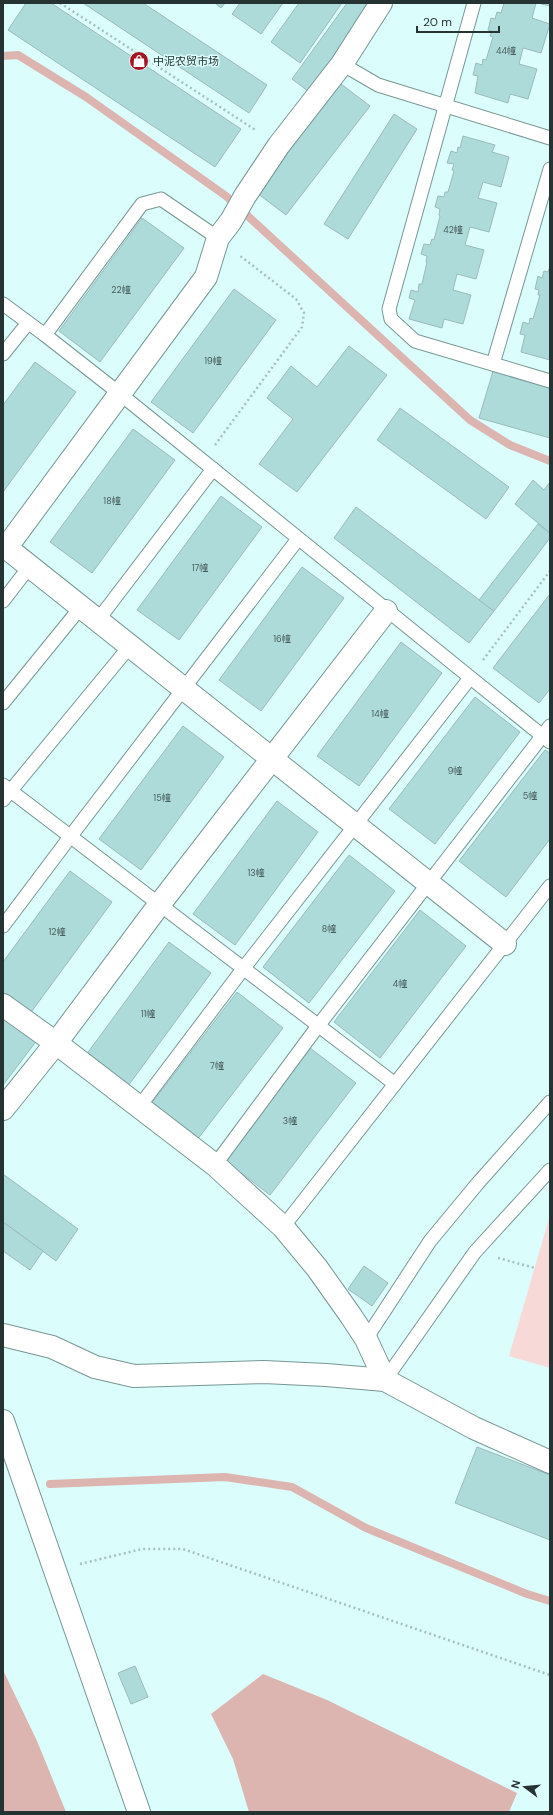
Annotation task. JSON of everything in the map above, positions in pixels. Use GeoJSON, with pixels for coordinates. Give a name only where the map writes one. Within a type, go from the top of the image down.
{"type":"FeatureCollection","features":[{"type":"Feature","properties":{"kind":"street"},"geometry":{"type":"LineString","coordinates":[[381,3],[342,64],[279,145],[245,196],[225,230],[206,277],[5,546],[505,944]]}},
{"type":"Feature","properties":{"kind":"street"},"geometry":{"type":"LineString","coordinates":[[3,1108],[56,1043],[159,905],[386,611]]}},
{"type":"Feature","properties":{"kind":"street"},"geometry":{"type":"LineString","coordinates":[[3,1005],[56,1043],[215,1165],[283,1227],[317,1268],[366,1339],[385,1380]]}},
{"type":"Feature","properties":{"kind":"street"},"geometry":{"type":"LineString","coordinates":[[3,1336],[52,1347],[95,1367],[134,1376],[264,1372],[385,1380],[474,1428],[550,1462]]}},
{"type":"Feature","properties":{"kind":"street"},"geometry":{"type":"LineString","coordinates":[[3,1421],[139,1812]]}},
{"type":"Feature","properties":{"kind":"lane"},"geometry":{"type":"LineString","coordinates":[[474,3],[389,309],[391,319],[415,341],[550,381]]}},
{"type":"Feature","properties":{"kind":"lane"},"geometry":{"type":"LineString","coordinates":[[342,64],[378,85],[444,107],[550,138]]}},
{"type":"Feature","properties":{"kind":"lane"},"geometry":{"type":"LineString","coordinates":[[493,364],[550,169]]}},
{"type":"Feature","properties":{"kind":"lane"},"geometry":{"type":"LineString","coordinates":[[45,335],[142,204],[161,199],[225,230]]}},
{"type":"Feature","properties":{"kind":"lane"},"geometry":{"type":"LineString","coordinates":[[3,304],[119,393],[470,678],[547,735],[318,1026],[215,1165]]}},
{"type":"Feature","properties":{"kind":"lane"},"geometry":{"type":"LineString","coordinates":[[3,354],[28,323]]}},
{"type":"Feature","properties":{"kind":"lane"},"geometry":{"type":"LineString","coordinates":[[3,703],[89,614],[208,466]]}},
{"type":"Feature","properties":{"kind":"lane"},"geometry":{"type":"LineString","coordinates":[[3,926],[298,539]]}},
{"type":"Feature","properties":{"kind":"lane"},"geometry":{"type":"LineString","coordinates":[[3,601],[30,566]]}},
{"type":"Feature","properties":{"kind":"lane"},"geometry":{"type":"LineString","coordinates":[[130,646],[5,792],[70,837],[395,1084]]}},
{"type":"Feature","properties":{"kind":"lane"},"geometry":{"type":"LineString","coordinates":[[139,1107],[243,969],[470,678]]}},
{"type":"Feature","properties":{"kind":"lane"},"geometry":{"type":"LineString","coordinates":[[283,1227],[550,886]]}},
{"type":"Feature","properties":{"kind":"lane"},"geometry":{"type":"LineString","coordinates":[[366,1339],[430,1241],[478,1183],[550,1102]]}},
{"type":"Feature","properties":{"kind":"lane"},"geometry":{"type":"LineString","coordinates":[[385,1380],[475,1252],[550,1170]]}},
{"type":"Feature","properties":{"kind":"path"},"geometry":{"type":"LineString","coordinates":[[60,3],[279,145]]}},
{"type":"Feature","properties":{"kind":"path"},"geometry":{"type":"LineString","coordinates":[[208,466],[302,327],[304,313],[296,299],[225,230]]}},
{"type":"Feature","properties":{"kind":"path"},"geometry":{"type":"LineString","coordinates":[[470,678],[550,571]]}},
{"type":"Feature","properties":{"kind":"path"},"geometry":{"type":"LineString","coordinates":[[475,1252],[535,1268]]}},
{"type":"Feature","properties":{"kind":"path"},"geometry":{"type":"LineString","coordinates":[[55,1571],[142,1549],[182,1549],[550,1675]]}},
{"type":"Feature","properties":{"kind":"shaded area"},"geometry":{"type":"Polygon","coordinates":[[[550,1215],[550,1368],[509,1356],[550,1215]]]}},
{"type":"Feature","properties":{"kind":"shaded area"},"geometry":{"type":"Polygon","coordinates":[[[3,1670],[37,1741],[66,1812],[3,1812],[3,1670]]]}},
{"type":"Feature","properties":{"kind":"shaded area"},"geometry":{"type":"Polygon","coordinates":[[[263,1674],[327,1700],[517,1793],[509,1812],[249,1812],[233,1759],[211,1714],[263,1674]]]}},
{"type":"Feature","properties":{"kind":"building"},"geometry":{"type":"Polygon","coordinates":[[[26,3],[51,3],[241,129],[215,167],[8,30],[26,3]]]}},
{"type":"Feature","properties":{"kind":"building"},"geometry":{"type":"Polygon","coordinates":[[[83,3],[143,3],[267,85],[249,113],[83,3]]]}},
{"type":"Feature","properties":{"kind":"building"},"geometry":{"type":"Polygon","coordinates":[[[215,3],[225,3],[221,8],[215,3]]]}},
{"type":"Feature","properties":{"kind":"building"},"geometry":{"type":"Polygon","coordinates":[[[240,3],[283,3],[261,34],[232,14],[240,3]]]}},
{"type":"Feature","properties":{"kind":"building"},"geometry":{"type":"Polygon","coordinates":[[[299,3],[342,3],[300,63],[271,42],[299,3]]]}},
{"type":"Feature","properties":{"kind":"building"},"geometry":{"type":"Polygon","coordinates":[[[347,3],[372,3],[308,91],[292,79],[347,3]]]}},
{"type":"Feature","properties":{"kind":"building"},"geometry":{"type":"Polygon","coordinates":[[[504,3],[536,3],[532,18],[550,24],[541,53],[523,48],[519,64],[537,69],[528,99],[510,94],[508,103],[475,93],[478,76],[473,75],[476,63],[482,65],[483,59],[486,60],[493,37],[490,36],[492,31],[488,30],[491,18],[495,19],[497,12],[501,13],[504,3]]]}},
{"type":"Feature","properties":{"kind":"building"},"geometry":{"type":"Polygon","coordinates":[[[538,3],[550,3],[550,6],[538,3]]]}},
{"type":"Feature","properties":{"kind":"building"},"geometry":{"type":"Polygon","coordinates":[[[341,84],[370,106],[286,215],[257,193],[341,84]]]}},
{"type":"Feature","properties":{"kind":"building"},"geometry":{"type":"Polygon","coordinates":[[[394,114],[417,129],[348,239],[324,224],[394,114]]]}},
{"type":"Feature","properties":{"kind":"building"},"geometry":{"type":"Polygon","coordinates":[[[463,136],[495,145],[492,152],[509,157],[501,187],[483,182],[478,198],[497,203],[489,232],[470,227],[465,245],[484,250],[476,279],[457,274],[453,290],[471,295],[463,324],[444,319],[442,328],[409,319],[415,300],[409,298],[411,290],[418,292],[419,284],[422,284],[427,256],[421,254],[424,244],[430,245],[432,239],[434,240],[440,216],[440,209],[435,207],[438,196],[444,197],[445,192],[448,192],[454,171],[452,170],[454,164],[447,163],[451,151],[457,153],[458,147],[460,148],[463,136]]]}},
{"type":"Feature","properties":{"kind":"building"},"geometry":{"type":"Polygon","coordinates":[[[142,218],[184,248],[100,362],[59,331],[142,218]]]}},
{"type":"Feature","properties":{"kind":"building"},"geometry":{"type":"Polygon","coordinates":[[[550,266],[550,360],[521,352],[525,335],[520,334],[523,322],[529,324],[530,318],[533,319],[540,295],[538,295],[539,290],[535,289],[538,276],[542,278],[544,271],[548,272],[550,266]]]}},
{"type":"Feature","properties":{"kind":"building"},"geometry":{"type":"Polygon","coordinates":[[[234,289],[276,320],[193,433],[151,402],[234,289]]]}},
{"type":"Feature","properties":{"kind":"building"},"geometry":{"type":"Polygon","coordinates":[[[349,346],[387,375],[297,492],[259,464],[293,419],[267,398],[291,366],[317,387],[349,346]]]}},
{"type":"Feature","properties":{"kind":"building"},"geometry":{"type":"Polygon","coordinates":[[[35,362],[76,392],[3,492],[3,405],[35,362]]]}},
{"type":"Feature","properties":{"kind":"building"},"geometry":{"type":"Polygon","coordinates":[[[494,368],[550,384],[550,438],[479,418],[494,368]]]}},
{"type":"Feature","properties":{"kind":"building"},"geometry":{"type":"Polygon","coordinates":[[[400,408],[509,487],[486,519],[377,440],[400,408]]]}},
{"type":"Feature","properties":{"kind":"building"},"geometry":{"type":"Polygon","coordinates":[[[133,429],[175,460],[92,573],[50,542],[133,429]]]}},
{"type":"Feature","properties":{"kind":"building"},"geometry":{"type":"Polygon","coordinates":[[[533,480],[544,490],[550,482],[550,533],[515,504],[533,480]]]}},
{"type":"Feature","properties":{"kind":"building"},"geometry":{"type":"Polygon","coordinates":[[[221,496],[262,527],[179,640],[137,610],[221,496]]]}},
{"type":"Feature","properties":{"kind":"building"},"geometry":{"type":"Polygon","coordinates":[[[356,507],[494,611],[469,643],[334,538],[356,507]]]}},
{"type":"Feature","properties":{"kind":"building"},"geometry":{"type":"Polygon","coordinates":[[[538,524],[550,533],[550,538],[494,611],[479,600],[538,524]]]}},
{"type":"Feature","properties":{"kind":"building"},"geometry":{"type":"Polygon","coordinates":[[[302,567],[344,598],[261,711],[219,680],[302,567]]]}},
{"type":"Feature","properties":{"kind":"building"},"geometry":{"type":"Polygon","coordinates":[[[550,594],[550,689],[539,703],[493,668],[550,594]]]}},
{"type":"Feature","properties":{"kind":"building"},"geometry":{"type":"Polygon","coordinates":[[[401,642],[442,673],[359,786],[317,756],[401,642]]]}},
{"type":"Feature","properties":{"kind":"building"},"geometry":{"type":"Polygon","coordinates":[[[475,697],[520,732],[435,844],[389,809],[475,697]]]}},
{"type":"Feature","properties":{"kind":"building"},"geometry":{"type":"Polygon","coordinates":[[[183,726],[224,757],[141,870],[99,839],[183,726]]]}},
{"type":"Feature","properties":{"kind":"building"},"geometry":{"type":"Polygon","coordinates":[[[545,750],[550,753],[550,839],[506,897],[459,861],[545,750]]]}},
{"type":"Feature","properties":{"kind":"building"},"geometry":{"type":"Polygon","coordinates":[[[277,801],[318,832],[235,945],[193,914],[277,801]]]}},
{"type":"Feature","properties":{"kind":"building"},"geometry":{"type":"Polygon","coordinates":[[[349,855],[395,891],[309,1003],[263,967],[349,855]]]}},
{"type":"Feature","properties":{"kind":"building"},"geometry":{"type":"Polygon","coordinates":[[[70,871],[112,902],[29,1015],[3,996],[3,962],[70,871]]]}},
{"type":"Feature","properties":{"kind":"building"},"geometry":{"type":"Polygon","coordinates":[[[420,910],[466,946],[380,1058],[334,1022],[420,910]]]}},
{"type":"Feature","properties":{"kind":"building"},"geometry":{"type":"Polygon","coordinates":[[[169,942],[211,973],[128,1086],[86,1055],[169,942]]]}},
{"type":"Feature","properties":{"kind":"building"},"geometry":{"type":"Polygon","coordinates":[[[237,992],[283,1028],[197,1140],[151,1104],[237,992]]]}},
{"type":"Feature","properties":{"kind":"building"},"geometry":{"type":"Polygon","coordinates":[[[3,1015],[38,1039],[3,1085],[3,1015]]]}},
{"type":"Feature","properties":{"kind":"building"},"geometry":{"type":"Polygon","coordinates":[[[310,1048],[356,1083],[270,1195],[224,1160],[310,1048]]]}},
{"type":"Feature","properties":{"kind":"building"},"geometry":{"type":"Polygon","coordinates":[[[3,1174],[78,1229],[56,1261],[3,1222],[3,1174]]]}},
{"type":"Feature","properties":{"kind":"building"},"geometry":{"type":"Polygon","coordinates":[[[3,1222],[43,1251],[30,1270],[3,1251],[3,1222]]]}},
{"type":"Feature","properties":{"kind":"building"},"geometry":{"type":"Polygon","coordinates":[[[364,1266],[388,1283],[372,1306],[348,1289],[364,1266]]]}},
{"type":"Feature","properties":{"kind":"building"},"geometry":{"type":"Polygon","coordinates":[[[477,1447],[550,1475],[550,1540],[455,1503],[477,1447]]]}},
{"type":"Feature","properties":{"kind":"building"},"geometry":{"type":"Polygon","coordinates":[[[135,1666],[148,1697],[131,1704],[118,1673],[135,1666]]]}},
{"type":"Feature","properties":{"kind":"waterway"},"geometry":{"type":"LineString","coordinates":[[3,56],[18,55],[86,97],[226,196],[470,420],[510,445],[550,461]]}},
{"type":"Feature","properties":{"kind":"waterway"},"geometry":{"type":"LineString","coordinates":[[50,1484],[225,1477],[292,1487],[366,1528],[527,1594],[550,1601]]}},
{"type":"Feature","properties":{"kind":"place","name":"中泥农贸市场"},"geometry":{"type":"Point","coordinates":[139,61]}}]}
